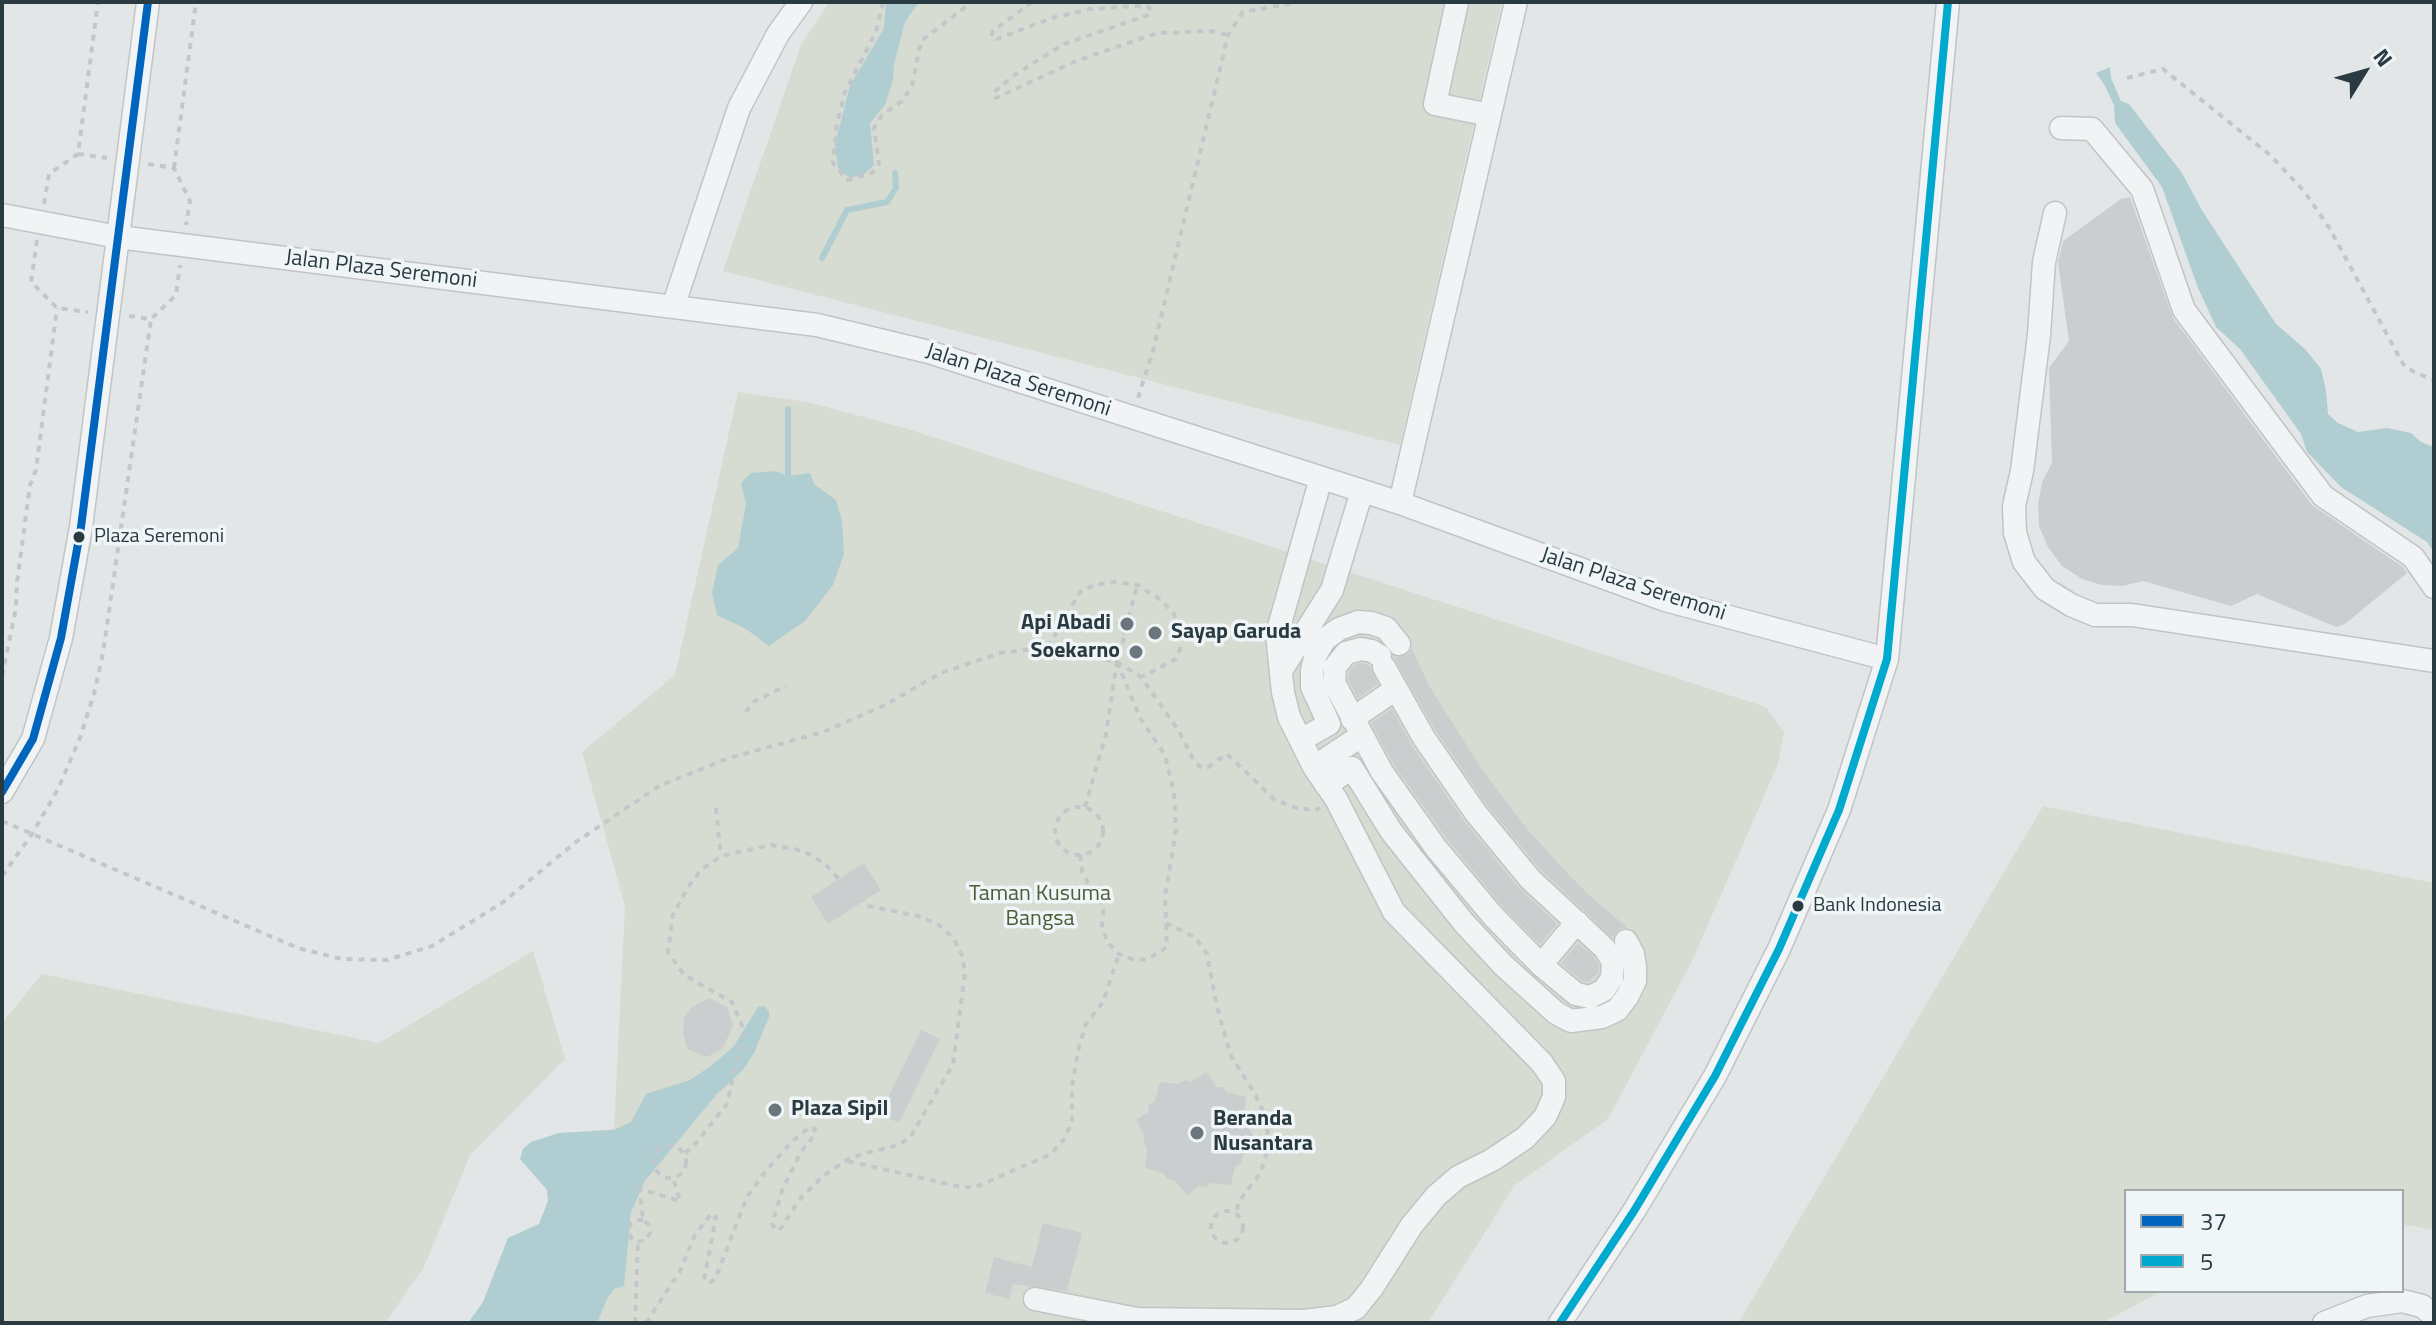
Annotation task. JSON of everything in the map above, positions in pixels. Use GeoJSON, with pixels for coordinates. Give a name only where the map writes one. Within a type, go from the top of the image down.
{"type":"FeatureCollection","features":[{"type":"Feature","properties":{"kind":"street"},"geometry":{"type":"LineString","coordinates":[[2,792],[33,739],[61,638],[81,527],[148,2]]}},
{"type":"Feature","properties":{"kind":"street"},"geometry":{"type":"LineString","coordinates":[[673,307],[739,108],[778,34],[801,2]]}},
{"type":"Feature","properties":{"kind":"street"},"geometry":{"type":"LineString","coordinates":[[1457,2],[1435,104],[1490,115]]}},
{"type":"Feature","properties":{"kind":"street"},"geometry":{"type":"LineString","coordinates":[[1400,503],[1516,2]]}},
{"type":"Feature","properties":{"kind":"street"},"geometry":{"type":"LineString","coordinates":[[1570,1320],[1715,1076],[1779,949],[1839,810],[1887,659],[1948,2]]}},
{"type":"Feature","properties":{"kind":"street"},"geometry":{"type":"LineString","coordinates":[[2061,128],[2092,129],[2142,189],[2184,310],[2323,496],[2413,557],[2434,587]]}},
{"type":"Feature","properties":{"kind":"street"},"geometry":{"type":"LineString","coordinates":[[2055,213],[2044,262],[2039,335],[2022,471],[2014,506],[2015,533],[2024,562],[2045,589],[2095,615],[2132,615],[2434,661]]}},
{"type":"Feature","properties":{"kind":"street","name":"Jalan Plaza Seremoni"},"geometry":{"type":"LineString","coordinates":[[2,215],[118,237],[817,325],[929,352],[1400,503],[1665,600],[1887,659]]}},
{"type":"Feature","properties":{"kind":"street"},"geometry":{"type":"LineString","coordinates":[[1035,1299],[1137,1319],[1304,1321],[1337,1317],[1356,1308],[1412,1225],[1436,1196],[1458,1177],[1492,1160],[1525,1138],[1545,1117],[1554,1097],[1554,1081],[1548,1072],[1394,912],[1289,717],[1277,634],[1321,478]]}},
{"type":"Feature","properties":{"kind":"street"},"geometry":{"type":"LineString","coordinates":[[1282,669],[1332,590],[1362,491]]}},
{"type":"Feature","properties":{"kind":"street"},"geometry":{"type":"LineString","coordinates":[[1288,595],[1321,606]]}},
{"type":"Feature","properties":{"kind":"street"},"geometry":{"type":"LineString","coordinates":[[1301,740],[1329,724],[1312,687],[1316,654],[1325,639],[1339,629],[1358,622],[1386,628],[1399,644]]}},
{"type":"Feature","properties":{"kind":"street"},"geometry":{"type":"LineString","coordinates":[[1326,784],[1352,768],[1391,831],[1464,923],[1503,965],[1556,1013],[1571,1021],[1602,1017],[1617,1010],[1627,997],[1635,981],[1633,954],[1611,945],[1577,922],[1530,879],[1475,812],[1424,738],[1382,662],[1372,651],[1361,649],[1346,653],[1335,667],[1334,683],[1382,772],[1436,848],[1493,916],[1541,965],[1576,994],[1590,997],[1604,990],[1612,978],[1611,945]]}},
{"type":"Feature","properties":{"kind":"street"},"geometry":{"type":"LineString","coordinates":[[1326,784],[1356,727],[1396,689]]}},
{"type":"Feature","properties":{"kind":"street"},"geometry":{"type":"LineString","coordinates":[[1541,965],[1577,922]]}},
{"type":"Feature","properties":{"kind":"street"},"geometry":{"type":"LineString","coordinates":[[2324,1323],[2367,1306],[2402,1301],[2422,1306],[2434,1316]]}},
{"type":"Feature","properties":{"kind":"path"},"geometry":{"type":"LineString","coordinates":[[78,154],[98,2]]}},
{"type":"Feature","properties":{"kind":"path"},"geometry":{"type":"LineString","coordinates":[[174,168],[196,2]]}},
{"type":"Feature","properties":{"kind":"path"},"geometry":{"type":"LineString","coordinates":[[883,2],[876,32],[845,92],[837,123],[833,163],[847,180],[872,173],[879,164],[874,128],[882,115],[902,101],[912,86],[921,41],[972,2]]}},
{"type":"Feature","properties":{"kind":"path"},"geometry":{"type":"LineString","coordinates":[[1032,2],[993,31],[991,37],[997,39],[1052,18],[1090,9],[1149,7],[1151,14],[1064,44],[1016,74],[993,93],[996,98],[1076,61],[1157,33],[1210,31],[1228,35]]}},
{"type":"Feature","properties":{"kind":"path"},"geometry":{"type":"LineString","coordinates":[[1132,417],[1153,351],[1228,35],[1243,12],[1298,2]]}},
{"type":"Feature","properties":{"kind":"path"},"geometry":{"type":"LineString","coordinates":[[2127,78],[2163,69],[2270,155],[2304,191],[2330,229],[2403,364],[2434,380]]}},
{"type":"Feature","properties":{"kind":"path"},"geometry":{"type":"LineString","coordinates":[[2,676],[16,608],[30,485],[36,470],[57,308]]}},
{"type":"Feature","properties":{"kind":"path"},"geometry":{"type":"LineString","coordinates":[[2,876],[32,834],[58,789],[80,738],[94,694],[103,653],[151,319]]}},
{"type":"Feature","properties":{"kind":"path"},"geometry":{"type":"LineString","coordinates":[[1048,647],[1080,592],[1094,585],[1115,582],[1137,585],[1161,600],[1174,614],[1180,649],[1176,659],[1141,677]]}},
{"type":"Feature","properties":{"kind":"path"},"geometry":{"type":"LineString","coordinates":[[1125,634],[1118,624],[1129,616],[1137,585]]}},
{"type":"Feature","properties":{"kind":"path"},"geometry":{"type":"LineString","coordinates":[[1085,807],[1106,734],[1117,662],[1125,634],[1136,627],[1129,616]]}},
{"type":"Feature","properties":{"kind":"path"},"geometry":{"type":"LineString","coordinates":[[2,821],[298,948],[341,959],[387,960],[432,946],[502,903],[576,842],[659,786],[729,758],[823,732],[885,705],[941,673],[1000,653],[1048,647],[1117,662],[1141,677],[1179,731],[1195,763],[1201,767],[1208,767],[1227,754],[1274,799],[1296,808],[1315,810],[1326,784]]}},
{"type":"Feature","properties":{"kind":"path"},"geometry":{"type":"LineString","coordinates":[[1080,855],[1082,872],[1103,910],[1102,928],[1108,943],[1119,954],[1134,960],[1148,959],[1167,947],[1165,896],[1176,831],[1174,793],[1165,755],[1140,718],[1117,662]]}},
{"type":"Feature","properties":{"kind":"path"},"geometry":{"type":"LineString","coordinates":[[746,712],[753,702],[786,686]]}},
{"type":"Feature","properties":{"kind":"path"},"geometry":{"type":"LineString","coordinates":[[1085,807],[1099,817],[1103,833],[1096,849],[1080,855],[1064,850],[1055,836],[1057,820],[1068,808],[1085,807]]}},
{"type":"Feature","properties":{"kind":"path"},"geometry":{"type":"LineString","coordinates":[[716,808],[721,856]]}},
{"type":"Feature","properties":{"kind":"path"},"geometry":{"type":"LineString","coordinates":[[685,1153],[727,1104],[744,1030],[732,1002],[684,975],[668,952],[673,915],[688,887],[701,870],[721,856],[771,845],[795,849],[825,864],[839,879]]}},
{"type":"Feature","properties":{"kind":"path"},"geometry":{"type":"LineString","coordinates":[[646,1323],[680,1271],[695,1235],[712,1213],[716,1217],[704,1280],[711,1282],[716,1277],[747,1197],[793,1141],[810,1127],[814,1128],[816,1133],[801,1152],[783,1188],[772,1224],[777,1231],[799,1200],[823,1176],[847,1160],[899,1145],[911,1136],[953,1064],[965,973],[962,955],[954,939],[939,925],[918,916],[868,906],[863,901]]}},
{"type":"Feature","properties":{"kind":"path"},"geometry":{"type":"LineString","coordinates":[[1166,923],[1195,937],[1207,954],[1217,1007],[1231,1056],[1267,1120],[1268,1147],[1261,1172],[1238,1203],[1237,1213],[1244,1223],[1242,1235],[1233,1243],[1222,1243],[1212,1236],[1210,1224],[1216,1214],[1226,1210],[1237,1213]]}},
{"type":"Feature","properties":{"kind":"path"},"geometry":{"type":"LineString","coordinates":[[847,1160],[961,1187],[976,1187],[1051,1154],[1064,1139],[1072,1122],[1072,1086],[1078,1051],[1086,1024],[1103,1002],[1119,954]]}},
{"type":"Feature","properties":{"kind":"path"},"geometry":{"type":"LineString","coordinates":[[666,1145],[677,1146],[685,1153],[687,1164],[682,1173],[673,1178],[663,1177],[655,1170],[653,1160],[657,1150],[666,1145]]}},
{"type":"Feature","properties":{"kind":"path"},"geometry":{"type":"LineString","coordinates":[[643,1220],[640,1189],[680,1201],[673,1178]]}},
{"type":"Feature","properties":{"kind":"path"},"geometry":{"type":"LineString","coordinates":[[636,1220],[643,1220],[649,1225],[650,1233],[646,1240],[638,1242],[632,1239],[630,1225],[636,1220]]}},
{"type":"Feature","properties":{"kind":"path"},"geometry":{"type":"LineString","coordinates":[[636,1321],[638,1242]]}},
{"type":"Feature","properties":{"kind":"green space"},"geometry":{"type":"Polygon","coordinates":[[[829,2],[1502,2],[1400,445],[723,271],[801,45],[829,2]]]}},
{"type":"Feature","properties":{"kind":"green space","name":"Taman Kusuma Bangsa"},"geometry":{"type":"Polygon","coordinates":[[[738,392],[807,402],[905,428],[1766,707],[1784,732],[1778,764],[1693,959],[1608,1119],[1514,1186],[1428,1323],[468,1323],[483,1302],[508,1238],[539,1224],[548,1201],[547,1190],[520,1159],[523,1149],[531,1142],[559,1133],[614,1129],[625,906],[582,752],[675,675],[738,392]]]}},
{"type":"Feature","properties":{"kind":"green space"},"geometry":{"type":"Polygon","coordinates":[[[2043,806],[2434,883],[2434,1230],[2404,1224],[2404,1189],[2124,1189],[2124,1293],[2158,1293],[2102,1323],[1739,1322],[2043,806]]]}},
{"type":"Feature","properties":{"kind":"green space"},"geometry":{"type":"Polygon","coordinates":[[[533,951],[565,1059],[470,1155],[424,1267],[385,1323],[2,1323],[2,1023],[42,974],[379,1043],[533,951]]]}},
{"type":"Feature","properties":{"kind":"water"},"geometry":{"type":"Polygon","coordinates":[[[886,2],[919,2],[905,22],[885,105],[870,123],[874,165],[864,174],[850,178],[838,168],[835,144],[850,86],[884,28],[886,2]]]}},
{"type":"Feature","properties":{"kind":"water"},"geometry":{"type":"Polygon","coordinates":[[[2110,67],[2111,78],[2121,101],[2129,104],[2182,173],[2203,212],[2276,324],[2305,349],[2321,369],[2328,414],[2338,423],[2358,432],[2387,428],[2411,433],[2421,442],[2434,447],[2434,552],[2427,542],[2341,487],[2307,452],[2301,434],[2240,349],[2216,327],[2198,288],[2162,187],[2115,123],[2114,105],[2096,73],[2110,67]]]}},
{"type":"Feature","properties":{"kind":"water"},"geometry":{"type":"Polygon","coordinates":[[[776,471],[788,476],[810,473],[814,484],[836,500],[842,521],[844,554],[833,585],[805,621],[769,646],[746,629],[717,615],[712,593],[718,565],[738,548],[746,504],[741,483],[751,473],[776,471]]]}},
{"type":"Feature","properties":{"kind":"water"},"geometry":{"type":"Polygon","coordinates":[[[764,1006],[769,1011],[769,1017],[743,1070],[717,1094],[645,1181],[631,1212],[624,1286],[614,1289],[597,1323],[468,1323],[483,1302],[508,1238],[539,1224],[548,1201],[547,1190],[520,1159],[523,1149],[531,1142],[559,1133],[614,1130],[631,1122],[646,1094],[690,1080],[712,1065],[734,1046],[758,1007],[764,1006]]]}},
{"type":"Feature","properties":{"kind":"building"},"geometry":{"type":"Polygon","coordinates":[[[2130,197],[2173,318],[2312,505],[2403,567],[2407,573],[2345,624],[2336,627],[2257,594],[2231,606],[2143,581],[2123,586],[2102,585],[2082,579],[2062,566],[2048,547],[2039,526],[2038,504],[2042,482],[2052,463],[2049,368],[2069,341],[2058,262],[2063,241],[2121,199],[2130,197]]]}},
{"type":"Feature","properties":{"kind":"building"},"geometry":{"type":"Polygon","coordinates":[[[1412,649],[1429,686],[1485,774],[1529,831],[1593,899],[1627,927],[1619,929],[1612,937],[1540,869],[1486,804],[1436,731],[1394,658],[1407,655],[1412,649]]]}},
{"type":"Feature","properties":{"kind":"building"},"geometry":{"type":"Polygon","coordinates":[[[1362,663],[1370,666],[1378,684],[1358,698],[1348,680],[1354,665],[1362,663]]]}},
{"type":"Feature","properties":{"kind":"building"},"geometry":{"type":"Polygon","coordinates":[[[1392,709],[1412,746],[1464,821],[1519,888],[1557,924],[1540,944],[1503,907],[1447,839],[1394,765],[1371,723],[1392,709]]]}},
{"type":"Feature","properties":{"kind":"building"},"geometry":{"type":"Polygon","coordinates":[[[864,863],[881,890],[828,924],[811,897],[864,863]]]}},
{"type":"Feature","properties":{"kind":"building"},"geometry":{"type":"Polygon","coordinates":[[[1578,943],[1599,966],[1598,973],[1588,982],[1582,981],[1561,963],[1578,943]]]}},
{"type":"Feature","properties":{"kind":"building"},"geometry":{"type":"Polygon","coordinates":[[[709,998],[727,1007],[733,1025],[723,1048],[707,1057],[687,1049],[683,1033],[684,1018],[692,1007],[709,998]]]}},
{"type":"Feature","properties":{"kind":"building"},"geometry":{"type":"Polygon","coordinates":[[[921,1030],[940,1039],[899,1123],[880,1114],[921,1030]]]}},
{"type":"Feature","properties":{"kind":"building","name":"Beranda Nusantara"},"geometry":{"type":"Polygon","coordinates":[[[1206,1072],[1217,1087],[1246,1097],[1245,1116],[1257,1146],[1242,1157],[1242,1162],[1235,1167],[1231,1185],[1212,1183],[1206,1187],[1199,1186],[1187,1195],[1174,1180],[1145,1168],[1145,1137],[1136,1120],[1148,1112],[1149,1105],[1155,1101],[1160,1082],[1191,1082],[1206,1072]]]}},
{"type":"Feature","properties":{"kind":"building"},"geometry":{"type":"Polygon","coordinates":[[[1043,1223],[1082,1233],[1067,1291],[1013,1284],[1009,1299],[985,1293],[994,1257],[1032,1267],[1043,1223]]]}},
{"type":"Feature","properties":{"kind":"waterway"},"geometry":{"type":"LineString","coordinates":[[822,258],[847,210],[887,202],[896,188],[895,173]]}},
{"type":"Feature","properties":{"kind":"waterway"},"geometry":{"type":"LineString","coordinates":[[788,409],[788,476]]}},
{"type":"Feature","properties":{"kind":"transit line","name":"37"},"geometry":{"type":"LineString","coordinates":[[2,792],[33,739],[61,638],[81,527],[148,2]]}},
{"type":"Feature","properties":{"kind":"transit line","name":"5"},"geometry":{"type":"LineString","coordinates":[[1560,1323],[1634,1211],[1715,1076],[1779,949],[1839,810],[1887,659],[1948,2]]}},
{"type":"Feature","properties":{"kind":"place","name":"Plaza Seremoni"},"geometry":{"type":"Point","coordinates":[79,537]}},
{"type":"Feature","properties":{"kind":"place","name":"Api Abadi"},"geometry":{"type":"Point","coordinates":[1127,624]}},
{"type":"Feature","properties":{"kind":"place","name":"Sayap Garuda"},"geometry":{"type":"Point","coordinates":[1155,633]}},
{"type":"Feature","properties":{"kind":"place","name":"Soekarno"},"geometry":{"type":"Point","coordinates":[1136,652]}},
{"type":"Feature","properties":{"kind":"place","name":"Bank Indonesia"},"geometry":{"type":"Point","coordinates":[1798,906]}},
{"type":"Feature","properties":{"kind":"place","name":"Plaza Sipil"},"geometry":{"type":"Point","coordinates":[775,1110]}},
{"type":"Feature","properties":{"kind":"place","name":"Beranda Nusantara"},"geometry":{"type":"Point","coordinates":[1197,1133]}}]}
